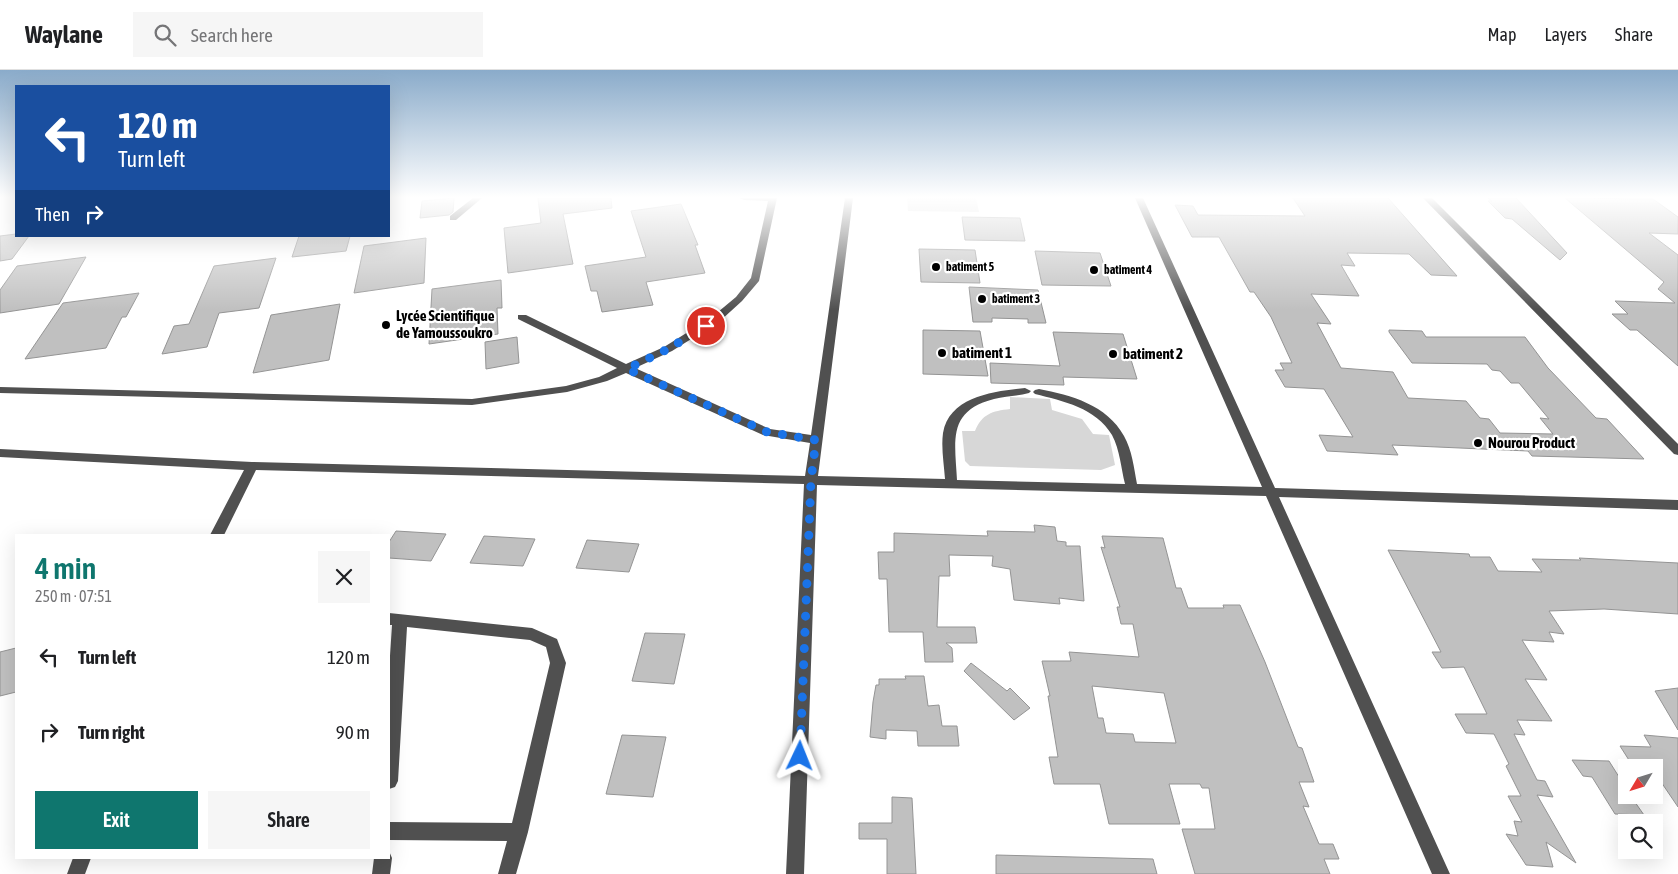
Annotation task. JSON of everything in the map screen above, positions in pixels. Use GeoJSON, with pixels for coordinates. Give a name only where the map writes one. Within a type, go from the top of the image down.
{"type":"FeatureCollection","features":[{"type":"Feature","properties":{"kind":"street"},"geometry":{"type":"LineString","coordinates":[[0,390],[114,395],[472,402],[567,389],[603,379],[627,369],[696,333],[739,299],[756,279],[765,236]]}},
{"type":"Feature","properties":{"kind":"street"},"geometry":{"type":"LineString","coordinates":[[795,874],[811,480],[843,236]]}},
{"type":"Feature","properties":{"kind":"street"},"geometry":{"type":"LineString","coordinates":[[1155,236],[1268,492],[1441,874]]}},
{"type":"Feature","properties":{"kind":"street"},"geometry":{"type":"LineString","coordinates":[[1464,236],[1678,451]]}},
{"type":"Feature","properties":{"kind":"street"},"geometry":{"type":"LineString","coordinates":[[522,317],[627,369],[767,432],[816,440]]}},
{"type":"Feature","properties":{"kind":"street"},"geometry":{"type":"LineString","coordinates":[[951,484],[950,430],[957,418],[968,406],[981,399],[1025,392]]}},
{"type":"Feature","properties":{"kind":"street"},"geometry":{"type":"LineString","coordinates":[[1039,392],[1059,396],[1088,407],[1111,426],[1118,436],[1132,488]]}},
{"type":"Feature","properties":{"kind":"street"},"geometry":{"type":"LineString","coordinates":[[0,453],[252,466],[1132,488],[1678,505]]}},
{"type":"Feature","properties":{"kind":"street"},"geometry":{"type":"LineString","coordinates":[[218,534],[252,466]]}},
{"type":"Feature","properties":{"kind":"street"},"geometry":{"type":"LineString","coordinates":[[390,754],[395,620],[532,634],[552,643],[558,663],[519,832],[507,874]]}},
{"type":"Feature","properties":{"kind":"street"},"geometry":{"type":"LineString","coordinates":[[390,831],[519,832]]}},
{"type":"Feature","properties":{"kind":"street"},"geometry":{"type":"LineString","coordinates":[[76,874],[82,859]]}},
{"type":"Feature","properties":{"kind":"street"},"geometry":{"type":"LineString","coordinates":[[381,874],[383,859]]}},
{"type":"Feature","properties":{"kind":"shaded area"},"geometry":{"type":"Polygon","coordinates":[[[1010,397],[1050,399],[1052,410],[1082,419],[1093,434],[1109,435],[1115,465],[1101,470],[970,466],[965,461],[962,431],[975,431],[988,414],[1010,409],[1010,397]]]}},
{"type":"Feature","properties":{"kind":"building"},"geometry":{"type":"Polygon","coordinates":[[[0,236],[28,237],[12,259],[0,261],[0,236]]]}},
{"type":"Feature","properties":{"kind":"building"},"geometry":{"type":"Polygon","coordinates":[[[505,236],[567,236],[573,264],[508,273],[505,236]]]}},
{"type":"Feature","properties":{"kind":"building"},"geometry":{"type":"Polygon","coordinates":[[[639,236],[694,236],[698,245],[695,245],[705,273],[646,282],[653,305],[602,312],[597,291],[591,291],[585,266],[646,257],[639,236]]]}},
{"type":"Feature","properties":{"kind":"building"},"geometry":{"type":"Polygon","coordinates":[[[964,236],[1024,236],[1025,241],[965,240],[964,236]]]}},
{"type":"Feature","properties":{"kind":"building"},"geometry":{"type":"Polygon","coordinates":[[[1191,236],[1421,236],[1457,276],[1431,275],[1409,254],[1347,253],[1355,266],[1341,265],[1359,296],[1311,294],[1331,324],[1317,323],[1341,368],[1393,372],[1408,398],[1466,401],[1480,418],[1489,419],[1500,433],[1553,434],[1540,418],[1549,419],[1519,383],[1511,383],[1500,371],[1492,370],[1487,364],[1412,363],[1389,330],[1422,331],[1426,337],[1525,337],[1548,368],[1596,418],[1607,419],[1644,459],[1532,456],[1528,451],[1392,445],[1398,455],[1327,451],[1319,435],[1353,437],[1324,389],[1285,387],[1275,370],[1284,370],[1280,363],[1292,363],[1271,317],[1254,292],[1250,292],[1219,237],[1191,236]]]}},
{"type":"Feature","properties":{"kind":"building"},"geometry":{"type":"Polygon","coordinates":[[[1531,236],[1551,236],[1567,253],[1560,260],[1531,236]]]}},
{"type":"Feature","properties":{"kind":"building"},"geometry":{"type":"Polygon","coordinates":[[[1609,236],[1652,236],[1678,255],[1678,366],[1637,330],[1630,330],[1612,314],[1628,314],[1615,301],[1675,303],[1658,289],[1664,282],[1609,236]]]}},
{"type":"Feature","properties":{"kind":"building"},"geometry":{"type":"Polygon","coordinates":[[[299,237],[350,237],[346,251],[292,257],[299,237]]]}},
{"type":"Feature","properties":{"kind":"building"},"geometry":{"type":"Polygon","coordinates":[[[426,238],[424,283],[354,293],[364,246],[426,238]]]}},
{"type":"Feature","properties":{"kind":"building","name":"batiment 5"},"geometry":{"type":"Polygon","coordinates":[[[919,249],[975,250],[980,283],[921,282],[919,249]]]}},
{"type":"Feature","properties":{"kind":"building","name":"batiment 4"},"geometry":{"type":"Polygon","coordinates":[[[1035,251],[1100,253],[1111,286],[1042,285],[1035,251]]]}},
{"type":"Feature","properties":{"kind":"building"},"geometry":{"type":"Polygon","coordinates":[[[86,257],[59,304],[0,313],[0,290],[17,266],[86,257]]]}},
{"type":"Feature","properties":{"kind":"building"},"geometry":{"type":"Polygon","coordinates":[[[276,258],[259,308],[219,313],[207,347],[162,354],[174,326],[189,324],[214,266],[276,258]]]}},
{"type":"Feature","properties":{"kind":"building"},"geometry":{"type":"Polygon","coordinates":[[[501,280],[502,308],[497,308],[498,334],[429,344],[432,289],[501,280]]]}},
{"type":"Feature","properties":{"kind":"building","name":"batiment 3"},"geometry":{"type":"Polygon","coordinates":[[[969,287],[1038,290],[1046,323],[1028,323],[1028,319],[992,318],[992,322],[973,322],[969,287]]]}},
{"type":"Feature","properties":{"kind":"building"},"geometry":{"type":"Polygon","coordinates":[[[139,293],[126,317],[122,317],[106,348],[25,359],[63,303],[139,293]]]}},
{"type":"Feature","properties":{"kind":"building"},"geometry":{"type":"Polygon","coordinates":[[[340,304],[329,360],[253,373],[271,315],[340,304]]]}},
{"type":"Feature","properties":{"kind":"building","name":"batiment 1"},"geometry":{"type":"Polygon","coordinates":[[[923,330],[980,331],[988,376],[923,374],[923,330]]]}},
{"type":"Feature","properties":{"kind":"building"},"geometry":{"type":"Polygon","coordinates":[[[1053,332],[1123,334],[1137,379],[1063,377],[1064,385],[991,383],[990,363],[1060,366],[1053,332]]]}},
{"type":"Feature","properties":{"kind":"building"},"geometry":{"type":"Polygon","coordinates":[[[517,337],[519,363],[486,369],[485,342],[517,337]]]}},
{"type":"Feature","properties":{"kind":"building"},"geometry":{"type":"Polygon","coordinates":[[[1034,525],[1055,527],[1057,541],[1066,542],[1066,546],[1080,546],[1084,601],[1059,598],[1060,604],[1014,600],[1010,569],[992,566],[993,556],[949,555],[950,576],[939,576],[937,627],[975,627],[977,643],[946,643],[952,648],[953,662],[925,662],[923,632],[889,632],[887,579],[879,579],[878,552],[894,552],[894,533],[988,536],[987,531],[1035,532],[1034,525]]]}},
{"type":"Feature","properties":{"kind":"building"},"geometry":{"type":"Polygon","coordinates":[[[396,531],[446,534],[431,561],[390,558],[390,540],[396,531]]]}},
{"type":"Feature","properties":{"kind":"building"},"geometry":{"type":"Polygon","coordinates":[[[484,536],[535,539],[523,566],[470,563],[484,536]]]}},
{"type":"Feature","properties":{"kind":"building"},"geometry":{"type":"Polygon","coordinates":[[[1102,536],[1163,538],[1176,588],[1181,588],[1188,608],[1224,608],[1223,605],[1240,605],[1265,662],[1298,747],[1302,748],[1314,782],[1299,782],[1309,807],[1303,806],[1319,844],[1333,844],[1339,859],[1324,859],[1330,874],[1195,874],[1182,829],[1215,829],[1209,788],[1202,788],[1200,784],[1169,784],[1180,824],[1109,824],[1100,784],[1054,784],[1049,757],[1058,757],[1048,696],[1050,696],[1042,661],[1071,661],[1069,652],[1139,657],[1133,624],[1121,624],[1117,607],[1120,607],[1101,547],[1105,548],[1102,536]],[[1092,686],[1098,718],[1103,718],[1106,733],[1133,734],[1135,742],[1176,743],[1164,693],[1092,686]]]}},
{"type":"Feature","properties":{"kind":"building"},"geometry":{"type":"Polygon","coordinates":[[[587,540],[639,544],[629,572],[576,568],[587,540]]]}},
{"type":"Feature","properties":{"kind":"building"},"geometry":{"type":"Polygon","coordinates":[[[1388,550],[1469,554],[1470,557],[1490,557],[1498,571],[1542,572],[1532,559],[1581,560],[1579,558],[1678,563],[1678,614],[1604,609],[1549,611],[1564,634],[1549,632],[1554,642],[1522,640],[1547,680],[1525,679],[1552,721],[1517,720],[1525,735],[1514,734],[1537,780],[1545,781],[1553,797],[1537,795],[1576,863],[1546,842],[1553,867],[1526,865],[1506,834],[1518,836],[1514,821],[1522,822],[1508,796],[1521,796],[1506,766],[1509,764],[1494,734],[1466,733],[1455,714],[1487,714],[1464,667],[1442,668],[1432,652],[1441,652],[1388,550]]]}},
{"type":"Feature","properties":{"kind":"building"},"geometry":{"type":"Polygon","coordinates":[[[645,633],[685,634],[674,684],[632,681],[645,633]]]}},
{"type":"Feature","properties":{"kind":"building"},"geometry":{"type":"Polygon","coordinates":[[[15,648],[15,692],[0,696],[0,652],[15,648]]]}},
{"type":"Feature","properties":{"kind":"building"},"geometry":{"type":"Polygon","coordinates":[[[971,663],[1007,691],[1010,688],[1030,708],[1014,720],[964,671],[971,663]]]}},
{"type":"Feature","properties":{"kind":"building"},"geometry":{"type":"Polygon","coordinates":[[[905,676],[924,676],[928,706],[939,705],[942,726],[957,726],[959,746],[918,746],[917,731],[886,730],[886,739],[870,737],[873,702],[876,685],[879,685],[879,679],[906,679],[905,676]]]}},
{"type":"Feature","properties":{"kind":"building"},"geometry":{"type":"Polygon","coordinates":[[[1678,688],[1678,730],[1655,691],[1678,688]]]}},
{"type":"Feature","properties":{"kind":"building"},"geometry":{"type":"Polygon","coordinates":[[[622,735],[666,737],[653,797],[606,794],[622,735]]]}},
{"type":"Feature","properties":{"kind":"building"},"geometry":{"type":"Polygon","coordinates":[[[1644,735],[1678,738],[1678,807],[1663,785],[1663,759],[1628,759],[1620,746],[1651,747],[1644,735]]]}},
{"type":"Feature","properties":{"kind":"building"},"geometry":{"type":"Polygon","coordinates":[[[1572,760],[1609,761],[1618,775],[1618,804],[1636,804],[1643,814],[1615,814],[1592,777],[1583,776],[1572,760]]]}},
{"type":"Feature","properties":{"kind":"building"},"geometry":{"type":"Polygon","coordinates":[[[892,797],[912,798],[916,874],[887,874],[887,839],[859,839],[859,823],[892,823],[892,797]]]}},
{"type":"Feature","properties":{"kind":"building"},"geometry":{"type":"Polygon","coordinates":[[[996,855],[1153,859],[1157,874],[996,874],[996,855]]]}},
{"type":"Feature","properties":{"kind":"place","name":"batiment 5"},"geometry":{"type":"Point","coordinates":[936,267]}},
{"type":"Feature","properties":{"kind":"place","name":"batiment 4"},"geometry":{"type":"Point","coordinates":[1094,270]}},
{"type":"Feature","properties":{"kind":"place","name":"batiment 3"},"geometry":{"type":"Point","coordinates":[982,299]}},
{"type":"Feature","properties":{"kind":"place","name":"Lycée Scientifique de Yamoussoukro"},"geometry":{"type":"Point","coordinates":[386,325]}},
{"type":"Feature","properties":{"kind":"place","name":"batiment 1"},"geometry":{"type":"Point","coordinates":[942,353]}},
{"type":"Feature","properties":{"kind":"place","name":"batiment 2"},"geometry":{"type":"Point","coordinates":[1113,354]}},
{"type":"Feature","properties":{"kind":"place","name":"Nourou Product"},"geometry":{"type":"Point","coordinates":[1478,443]}},
{"type":"Feature","properties":{"kind":"route"},"geometry":{"type":"LineString","coordinates":[[706,326],[668,349],[627,369],[767,432],[816,440],[811,480],[800,756]]}}]}
